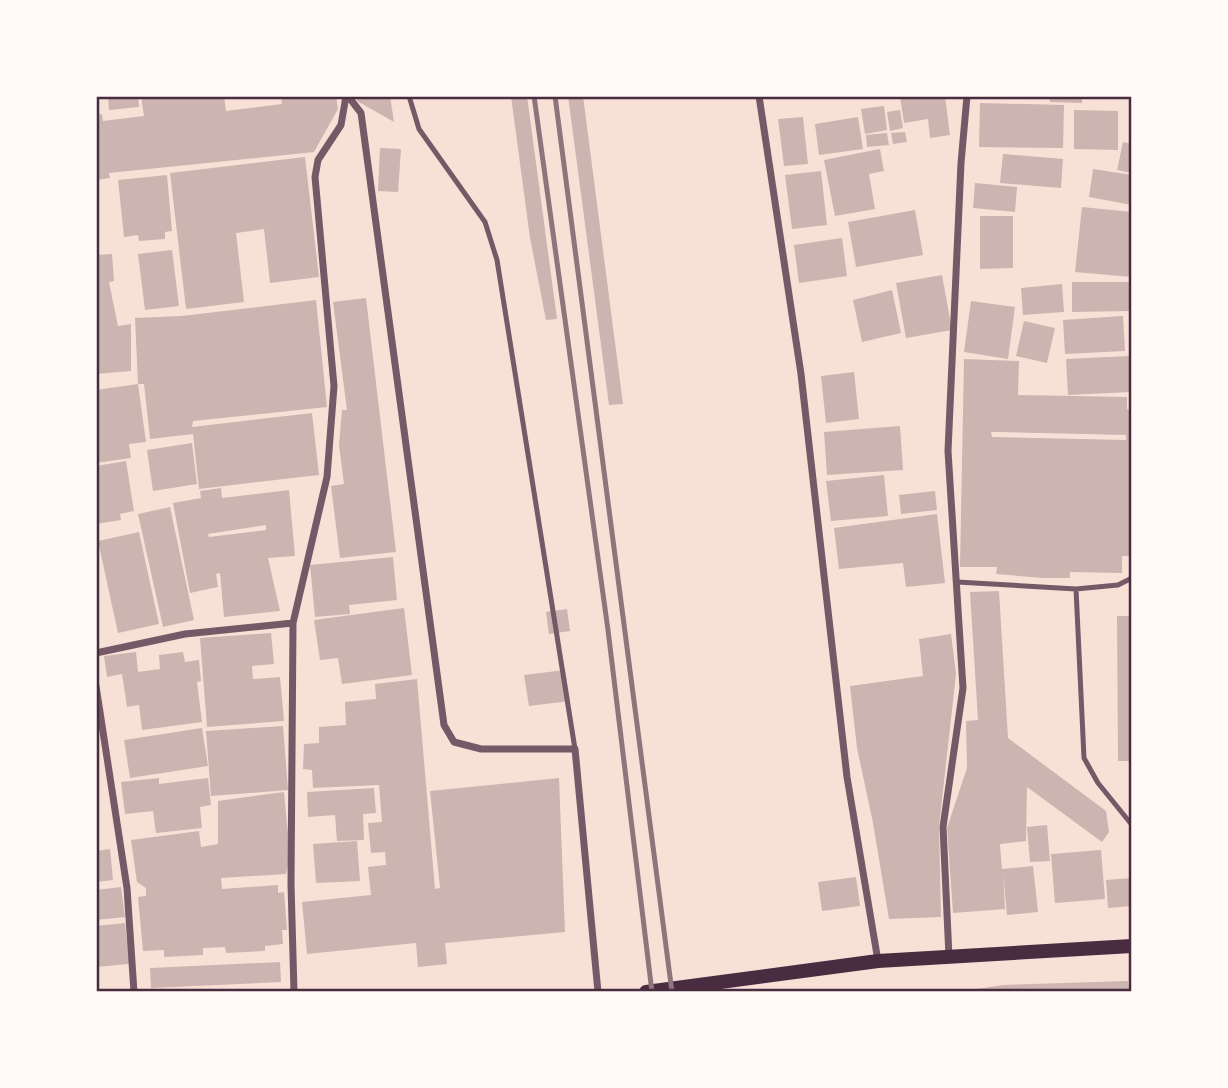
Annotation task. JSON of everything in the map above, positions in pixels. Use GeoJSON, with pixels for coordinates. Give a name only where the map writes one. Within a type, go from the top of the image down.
{"type":"FeatureCollection","features":[{"type":"Feature","properties":{"kind":"main road"},"geometry":{"type":"LineString","coordinates":[[646,992],[878,961],[1132,946]]}},
{"type":"Feature","properties":{"kind":"street"},"geometry":{"type":"LineString","coordinates":[[294,992],[291,884],[293,623],[327,477],[334,386],[315,171],[341,125],[347,96]]}},
{"type":"Feature","properties":{"kind":"street"},"geometry":{"type":"LineString","coordinates":[[347,96],[361,113],[444,725],[454,742],[481,749],[575,749],[598,992]]}},
{"type":"Feature","properties":{"kind":"street"},"geometry":{"type":"LineString","coordinates":[[759,96],[799,361],[847,777],[878,961]]}},
{"type":"Feature","properties":{"kind":"street"},"geometry":{"type":"LineString","coordinates":[[949,957],[943,827],[963,688],[948,451],[961,163],[967,96]]}},
{"type":"Feature","properties":{"kind":"street"},"geometry":{"type":"LineString","coordinates":[[96,653],[185,634],[293,623]]}},
{"type":"Feature","properties":{"kind":"street"},"geometry":{"type":"LineString","coordinates":[[96,686],[127,888],[134,992]]}},
{"type":"Feature","properties":{"kind":"lane"},"geometry":{"type":"LineString","coordinates":[[409,96],[419,130],[485,222],[497,260],[575,749]]}},
{"type":"Feature","properties":{"kind":"lane"},"geometry":{"type":"LineString","coordinates":[[957,582],[1076,589],[1118,584],[1132,578]]}},
{"type":"Feature","properties":{"kind":"lane"},"geometry":{"type":"LineString","coordinates":[[1076,589],[1084,758],[1098,783],[1132,825]]}},
{"type":"Feature","properties":{"kind":"building"},"geometry":{"type":"Polygon","coordinates":[[[108,96],[138,96],[139,107],[109,110],[108,96]]]}},
{"type":"Feature","properties":{"kind":"building"},"geometry":{"type":"Polygon","coordinates":[[[141,96],[224,96],[226,111],[282,104],[281,96],[336,96],[338,109],[314,152],[109,173],[110,178],[96,180],[96,115],[102,114],[103,121],[144,116],[141,96]]]}},
{"type":"Feature","properties":{"kind":"building"},"geometry":{"type":"Polygon","coordinates":[[[357,96],[390,96],[394,122],[357,101],[357,96]]]}},
{"type":"Feature","properties":{"kind":"building"},"geometry":{"type":"Polygon","coordinates":[[[511,96],[527,96],[557,319],[546,320],[530,238],[511,96]]]}},
{"type":"Feature","properties":{"kind":"building"},"geometry":{"type":"Polygon","coordinates":[[[568,96],[583,96],[623,404],[609,405],[568,96]]]}},
{"type":"Feature","properties":{"kind":"building"},"geometry":{"type":"Polygon","coordinates":[[[900,96],[945,96],[950,135],[930,138],[928,119],[904,123],[900,96]]]}},
{"type":"Feature","properties":{"kind":"building"},"geometry":{"type":"Polygon","coordinates":[[[1050,96],[1082,96],[1082,103],[1050,102],[1050,96]]]}},
{"type":"Feature","properties":{"kind":"building"},"geometry":{"type":"Polygon","coordinates":[[[980,103],[1064,105],[1063,148],[979,147],[980,103]]]}},
{"type":"Feature","properties":{"kind":"building"},"geometry":{"type":"Polygon","coordinates":[[[884,106],[887,130],[865,134],[861,109],[884,106]]]}},
{"type":"Feature","properties":{"kind":"building"},"geometry":{"type":"Polygon","coordinates":[[[900,110],[903,128],[890,131],[887,112],[900,110]]]}},
{"type":"Feature","properties":{"kind":"building"},"geometry":{"type":"Polygon","coordinates":[[[1074,110],[1118,111],[1118,150],[1074,149],[1074,110]]]}},
{"type":"Feature","properties":{"kind":"building"},"geometry":{"type":"Polygon","coordinates":[[[803,117],[808,164],[784,166],[778,119],[803,117]]]}},
{"type":"Feature","properties":{"kind":"building"},"geometry":{"type":"Polygon","coordinates":[[[858,117],[863,149],[819,155],[815,124],[858,117]]]}},
{"type":"Feature","properties":{"kind":"building"},"geometry":{"type":"Polygon","coordinates":[[[905,132],[907,142],[893,144],[891,133],[905,132]]]}},
{"type":"Feature","properties":{"kind":"building"},"geometry":{"type":"Polygon","coordinates":[[[887,133],[889,145],[867,147],[866,135],[887,133]]]}},
{"type":"Feature","properties":{"kind":"building"},"geometry":{"type":"Polygon","coordinates":[[[1123,142],[1132,144],[1132,173],[1117,170],[1123,142]]]}},
{"type":"Feature","properties":{"kind":"building"},"geometry":{"type":"Polygon","coordinates":[[[380,148],[401,149],[398,192],[378,191],[380,148]]]}},
{"type":"Feature","properties":{"kind":"building"},"geometry":{"type":"Polygon","coordinates":[[[880,149],[884,171],[869,174],[875,209],[835,216],[824,160],[880,149]]]}},
{"type":"Feature","properties":{"kind":"building"},"geometry":{"type":"Polygon","coordinates":[[[1003,154],[1063,159],[1061,188],[1000,183],[1003,154]]]}},
{"type":"Feature","properties":{"kind":"building"},"geometry":{"type":"Polygon","coordinates":[[[305,157],[319,277],[270,283],[264,229],[236,233],[244,302],[186,309],[170,173],[305,157]]]}},
{"type":"Feature","properties":{"kind":"building"},"geometry":{"type":"Polygon","coordinates":[[[1093,169],[1132,175],[1132,205],[1089,197],[1093,169]]]}},
{"type":"Feature","properties":{"kind":"building"},"geometry":{"type":"Polygon","coordinates":[[[821,171],[827,225],[792,229],[785,175],[821,171]]]}},
{"type":"Feature","properties":{"kind":"building"},"geometry":{"type":"Polygon","coordinates":[[[167,175],[172,231],[165,232],[165,239],[139,241],[138,235],[124,237],[118,180],[167,175]]]}},
{"type":"Feature","properties":{"kind":"building"},"geometry":{"type":"Polygon","coordinates":[[[975,183],[1017,187],[1015,212],[973,208],[975,183]]]}},
{"type":"Feature","properties":{"kind":"building"},"geometry":{"type":"Polygon","coordinates":[[[1082,207],[1132,212],[1132,277],[1075,272],[1082,207]]]}},
{"type":"Feature","properties":{"kind":"building"},"geometry":{"type":"Polygon","coordinates":[[[915,210],[923,255],[856,267],[848,222],[915,210]]]}},
{"type":"Feature","properties":{"kind":"building"},"geometry":{"type":"Polygon","coordinates":[[[980,216],[1013,216],[1013,268],[980,269],[980,216]]]}},
{"type":"Feature","properties":{"kind":"building"},"geometry":{"type":"Polygon","coordinates":[[[842,238],[847,276],[799,283],[794,245],[842,238]]]}},
{"type":"Feature","properties":{"kind":"building"},"geometry":{"type":"Polygon","coordinates":[[[172,250],[179,306],[145,310],[138,254],[172,250]]]}},
{"type":"Feature","properties":{"kind":"building"},"geometry":{"type":"Polygon","coordinates":[[[112,254],[114,281],[109,282],[118,326],[131,324],[131,371],[96,374],[96,255],[112,254]]]}},
{"type":"Feature","properties":{"kind":"building"},"geometry":{"type":"Polygon","coordinates":[[[942,275],[952,330],[906,338],[896,283],[942,275]]]}},
{"type":"Feature","properties":{"kind":"building"},"geometry":{"type":"Polygon","coordinates":[[[1072,282],[1130,282],[1131,311],[1072,312],[1072,282]]]}},
{"type":"Feature","properties":{"kind":"building"},"geometry":{"type":"Polygon","coordinates":[[[1062,284],[1064,312],[1023,315],[1021,288],[1062,284]]]}},
{"type":"Feature","properties":{"kind":"building"},"geometry":{"type":"Polygon","coordinates":[[[892,290],[901,333],[862,342],[853,300],[892,290]]]}},
{"type":"Feature","properties":{"kind":"building"},"geometry":{"type":"Polygon","coordinates":[[[366,298],[396,552],[340,558],[331,486],[344,484],[339,445],[342,410],[347,410],[333,302],[366,298]]]}},
{"type":"Feature","properties":{"kind":"building"},"geometry":{"type":"Polygon","coordinates":[[[316,300],[327,407],[193,421],[192,427],[312,413],[319,475],[199,489],[193,434],[150,439],[144,384],[138,384],[135,318],[182,316],[316,300]]]}},
{"type":"Feature","properties":{"kind":"building"},"geometry":{"type":"Polygon","coordinates":[[[971,301],[1015,307],[1008,359],[964,352],[971,301]]]}},
{"type":"Feature","properties":{"kind":"building"},"geometry":{"type":"Polygon","coordinates":[[[1123,316],[1125,351],[1065,354],[1063,320],[1123,316]]]}},
{"type":"Feature","properties":{"kind":"building"},"geometry":{"type":"Polygon","coordinates":[[[1024,321],[1055,328],[1047,363],[1016,356],[1024,321]]]}},
{"type":"Feature","properties":{"kind":"building"},"geometry":{"type":"Polygon","coordinates":[[[1130,356],[1131,392],[1068,395],[1066,359],[1130,356]]]}},
{"type":"Feature","properties":{"kind":"building"},"geometry":{"type":"Polygon","coordinates":[[[964,359],[1019,361],[1018,395],[1127,397],[1127,409],[1132,410],[1132,556],[1122,556],[1122,573],[1070,572],[1070,578],[1043,578],[996,574],[997,567],[960,567],[964,359]],[[991,432],[992,437],[1126,440],[1126,435],[991,432]]]}},
{"type":"Feature","properties":{"kind":"building"},"geometry":{"type":"Polygon","coordinates":[[[854,372],[859,419],[826,423],[821,376],[854,372]]]}},
{"type":"Feature","properties":{"kind":"building"},"geometry":{"type":"Polygon","coordinates":[[[138,384],[146,442],[129,444],[131,458],[96,463],[96,390],[138,384]]]}},
{"type":"Feature","properties":{"kind":"building"},"geometry":{"type":"Polygon","coordinates":[[[900,426],[903,470],[827,475],[824,432],[900,426]]]}},
{"type":"Feature","properties":{"kind":"building"},"geometry":{"type":"Polygon","coordinates":[[[192,443],[197,484],[153,491],[147,450],[192,443]]]}},
{"type":"Feature","properties":{"kind":"building"},"geometry":{"type":"Polygon","coordinates":[[[126,461],[134,511],[120,514],[121,520],[96,524],[96,466],[126,461]]]}},
{"type":"Feature","properties":{"kind":"building"},"geometry":{"type":"Polygon","coordinates":[[[884,475],[888,516],[831,521],[826,481],[884,475]]]}},
{"type":"Feature","properties":{"kind":"building"},"geometry":{"type":"Polygon","coordinates":[[[221,488],[222,498],[289,490],[295,556],[268,558],[280,611],[224,617],[220,573],[216,574],[218,587],[190,593],[173,503],[201,498],[200,491],[221,488]],[[266,525],[208,534],[209,537],[266,530],[266,525]]]}},
{"type":"Feature","properties":{"kind":"building"},"geometry":{"type":"Polygon","coordinates":[[[935,491],[937,510],[901,514],[899,495],[935,491]]]}},
{"type":"Feature","properties":{"kind":"building"},"geometry":{"type":"Polygon","coordinates":[[[170,507],[194,620],[163,627],[138,514],[170,507]]]}},
{"type":"Feature","properties":{"kind":"building"},"geometry":{"type":"Polygon","coordinates":[[[937,514],[945,583],[906,587],[903,563],[839,569],[834,528],[937,514]]]}},
{"type":"Feature","properties":{"kind":"building"},"geometry":{"type":"Polygon","coordinates":[[[139,532],[159,624],[118,633],[98,541],[139,532]]]}},
{"type":"Feature","properties":{"kind":"building"},"geometry":{"type":"Polygon","coordinates":[[[393,557],[397,600],[349,605],[350,614],[315,617],[310,565],[393,557]]]}},
{"type":"Feature","properties":{"kind":"building"},"geometry":{"type":"Polygon","coordinates":[[[999,591],[1008,738],[1106,811],[1109,832],[1102,842],[1027,787],[1026,841],[1000,844],[1002,869],[1033,866],[1038,912],[1007,915],[1003,872],[1005,909],[953,913],[947,828],[967,768],[966,721],[978,720],[970,592],[999,591]]]}},
{"type":"Feature","properties":{"kind":"building"},"geometry":{"type":"Polygon","coordinates":[[[404,608],[412,675],[342,684],[338,658],[320,660],[314,620],[404,608]]]}},
{"type":"Feature","properties":{"kind":"building"},"geometry":{"type":"Polygon","coordinates":[[[567,609],[570,631],[549,634],[546,612],[567,609]]]}},
{"type":"Feature","properties":{"kind":"building"},"geometry":{"type":"Polygon","coordinates":[[[1117,616],[1132,616],[1132,761],[1118,761],[1117,616]]]}},
{"type":"Feature","properties":{"kind":"building"},"geometry":{"type":"Polygon","coordinates":[[[271,633],[274,664],[252,666],[253,679],[280,677],[284,721],[207,727],[200,638],[271,633]]]}},
{"type":"Feature","properties":{"kind":"building"},"geometry":{"type":"Polygon","coordinates":[[[951,634],[956,674],[939,827],[941,917],[889,919],[857,748],[850,686],[923,676],[919,639],[951,634]]]}},
{"type":"Feature","properties":{"kind":"building"},"geometry":{"type":"Polygon","coordinates":[[[136,652],[138,672],[160,669],[159,655],[183,652],[185,662],[199,660],[201,681],[197,682],[202,722],[142,730],[139,705],[127,707],[122,674],[107,677],[104,656],[136,652]]]}},
{"type":"Feature","properties":{"kind":"building"},"geometry":{"type":"Polygon","coordinates":[[[565,670],[570,701],[529,706],[524,675],[565,670]]]}},
{"type":"Feature","properties":{"kind":"building"},"geometry":{"type":"Polygon","coordinates":[[[417,679],[435,889],[440,888],[430,791],[559,778],[565,932],[445,943],[447,964],[418,967],[416,943],[307,954],[302,902],[371,895],[368,867],[386,865],[385,852],[371,853],[368,823],[382,822],[379,785],[313,788],[312,770],[303,769],[304,744],[319,743],[319,727],[346,725],[345,702],[376,699],[375,684],[417,679]]]}},
{"type":"Feature","properties":{"kind":"building"},"geometry":{"type":"Polygon","coordinates":[[[283,726],[288,790],[211,796],[206,731],[283,726]]]}},
{"type":"Feature","properties":{"kind":"building"},"geometry":{"type":"Polygon","coordinates":[[[202,728],[208,766],[130,778],[124,740],[202,728]]]}},
{"type":"Feature","properties":{"kind":"building"},"geometry":{"type":"Polygon","coordinates":[[[159,778],[159,784],[208,778],[211,805],[200,807],[202,828],[156,833],[153,811],[125,814],[121,782],[159,778]]]}},
{"type":"Feature","properties":{"kind":"building"},"geometry":{"type":"Polygon","coordinates":[[[374,788],[376,813],[363,814],[364,840],[337,841],[335,815],[308,817],[307,792],[374,788]]]}},
{"type":"Feature","properties":{"kind":"building"},"geometry":{"type":"Polygon","coordinates":[[[284,792],[290,855],[286,874],[221,878],[222,889],[278,885],[278,893],[284,892],[287,930],[282,930],[283,944],[265,946],[265,951],[226,953],[225,947],[203,948],[203,955],[164,957],[164,950],[143,951],[138,897],[146,896],[146,888],[137,882],[131,840],[199,831],[201,847],[218,844],[218,801],[284,792]]]}},
{"type":"Feature","properties":{"kind":"building"},"geometry":{"type":"Polygon","coordinates":[[[1047,825],[1050,861],[1030,862],[1027,827],[1047,825]]]}},
{"type":"Feature","properties":{"kind":"building"},"geometry":{"type":"Polygon","coordinates":[[[357,841],[360,881],[316,883],[313,844],[357,841]]]}},
{"type":"Feature","properties":{"kind":"building"},"geometry":{"type":"Polygon","coordinates":[[[110,849],[113,880],[96,882],[96,851],[110,849]]]}},
{"type":"Feature","properties":{"kind":"building"},"geometry":{"type":"Polygon","coordinates":[[[1101,850],[1105,899],[1055,903],[1051,854],[1101,850]]]}},
{"type":"Feature","properties":{"kind":"building"},"geometry":{"type":"Polygon","coordinates":[[[856,877],[860,906],[822,911],[818,882],[856,877]]]}},
{"type":"Feature","properties":{"kind":"building"},"geometry":{"type":"Polygon","coordinates":[[[1132,878],[1132,906],[1108,908],[1106,880],[1132,878]]]}},
{"type":"Feature","properties":{"kind":"building"},"geometry":{"type":"Polygon","coordinates":[[[121,887],[125,917],[96,920],[96,890],[121,887]]]}},
{"type":"Feature","properties":{"kind":"building"},"geometry":{"type":"Polygon","coordinates":[[[125,923],[129,964],[96,967],[96,926],[125,923]]]}},
{"type":"Feature","properties":{"kind":"building"},"geometry":{"type":"Polygon","coordinates":[[[280,962],[281,982],[151,988],[150,968],[280,962]]]}},
{"type":"Feature","properties":{"kind":"building"},"geometry":{"type":"Polygon","coordinates":[[[1128,981],[1129,992],[957,992],[1003,985],[1128,981]]]}},
{"type":"Feature","properties":{"kind":"railway"},"geometry":{"type":"LineString","coordinates":[[534,96],[608,630],[652,992]]}},
{"type":"Feature","properties":{"kind":"railway"},"geometry":{"type":"LineString","coordinates":[[555,96],[672,992]]}}]}
